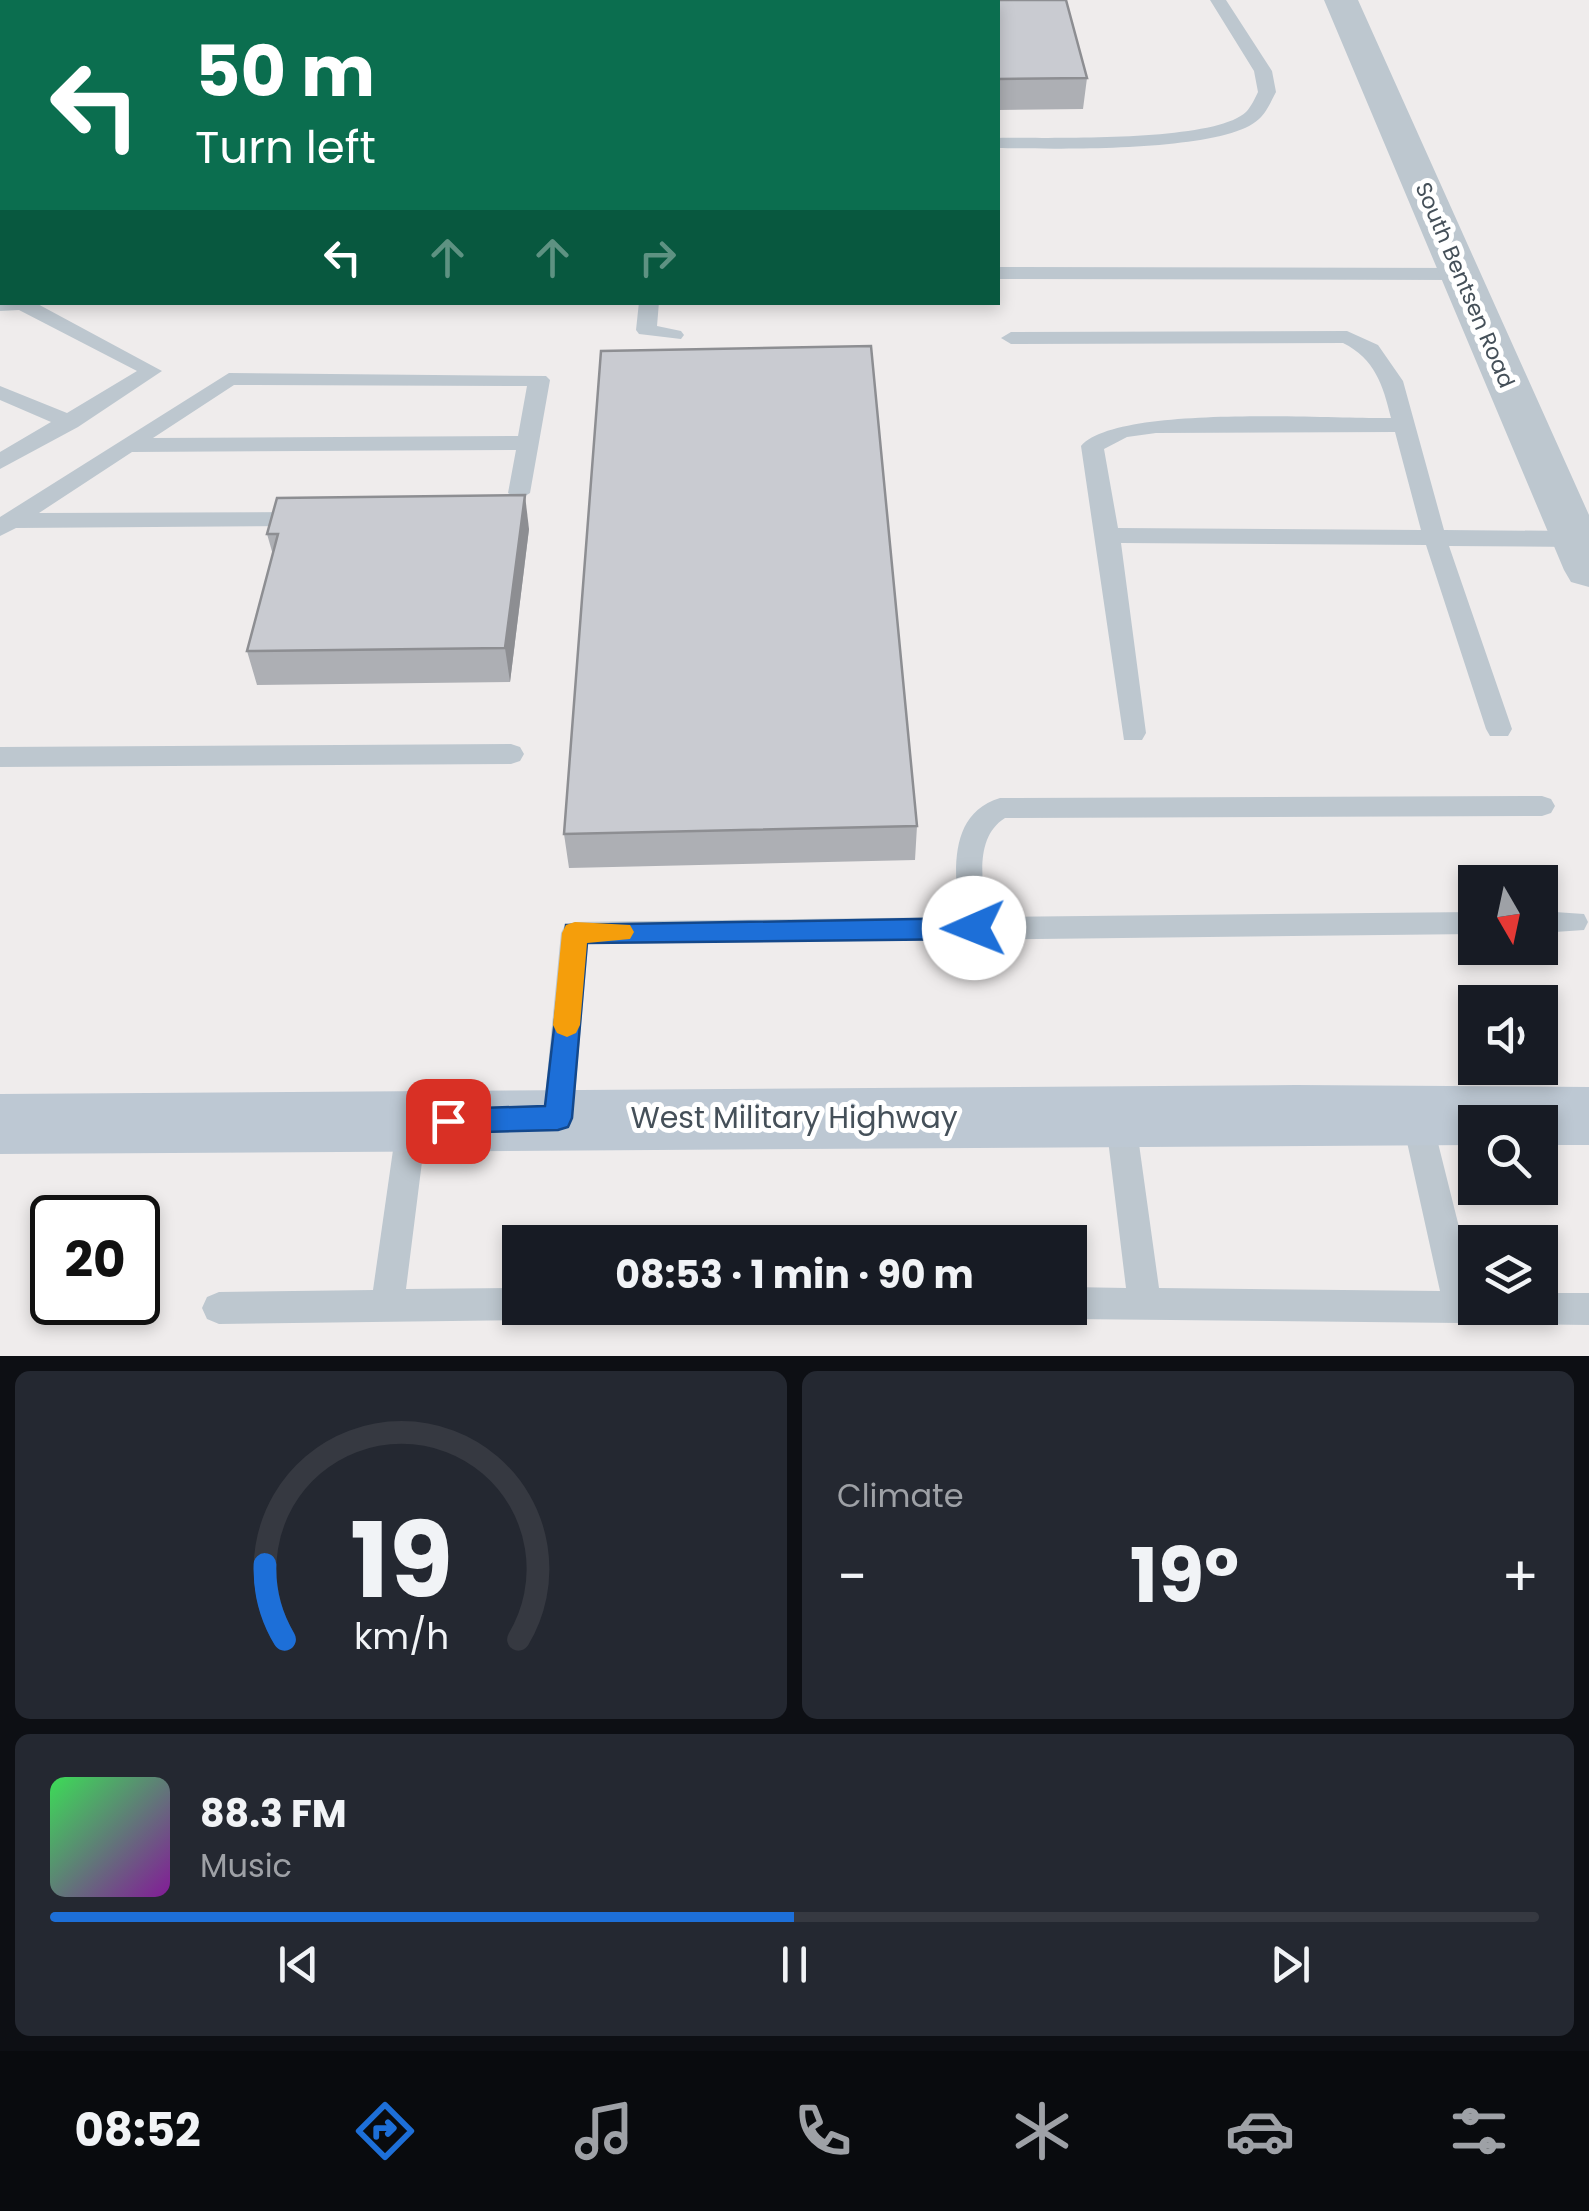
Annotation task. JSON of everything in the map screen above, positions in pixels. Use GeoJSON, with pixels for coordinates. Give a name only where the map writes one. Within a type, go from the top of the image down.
{"type":"FeatureCollection","features":[{"type":"Feature","properties":{"kind":"main road","name":"West Military Highway"},"geometry":{"type":"LineString","coordinates":[[0,1124],[1120,1115],[1589,1116]]}},
{"type":"Feature","properties":{"kind":"street","name":"South Bentsen Road"},"geometry":{"type":"LineString","coordinates":[[1341,0],[1582,554]]}},
{"type":"Feature","properties":{"kind":"lane"},"geometry":{"type":"LineString","coordinates":[[1000,143],[1170,136],[1225,128],[1252,116],[1267,92],[1262,71],[1218,0]]}},
{"type":"Feature","properties":{"kind":"lane"},"geometry":{"type":"LineString","coordinates":[[1000,273],[1460,274]]}},
{"type":"Feature","properties":{"kind":"lane"},"geometry":{"type":"LineString","coordinates":[[0,462],[152,371],[24,305]]}},
{"type":"Feature","properties":{"kind":"lane"},"geometry":{"type":"LineString","coordinates":[[649,305],[646,330],[674,335]]}},
{"type":"Feature","properties":{"kind":"lane"},"geometry":{"type":"LineString","coordinates":[[1011,338],[1347,337],[1371,350],[1384,366],[1405,424],[1435,538],[1499,729]]}},
{"type":"Feature","properties":{"kind":"lane"},"geometry":{"type":"LineString","coordinates":[[5,524],[229,379],[539,380],[519,493]]}},
{"type":"Feature","properties":{"kind":"lane"},"geometry":{"type":"LineString","coordinates":[[0,392],[70,422]]}},
{"type":"Feature","properties":{"kind":"lane"},"geometry":{"type":"LineString","coordinates":[[1133,733],[1108,536],[1092,446],[1122,431],[1156,426],[1405,424]]}},
{"type":"Feature","properties":{"kind":"lane"},"geometry":{"type":"LineString","coordinates":[[126,445],[528,443]]}},
{"type":"Feature","properties":{"kind":"lane"},"geometry":{"type":"LineString","coordinates":[[5,524],[327,518]]}},
{"type":"Feature","properties":{"kind":"lane"},"geometry":{"type":"LineString","coordinates":[[1108,536],[1435,538],[1582,554]]}},
{"type":"Feature","properties":{"kind":"lane"},"geometry":{"type":"LineString","coordinates":[[0,757],[510,754]]}},
{"type":"Feature","properties":{"kind":"lane"},"geometry":{"type":"LineString","coordinates":[[974,928],[970,858],[975,830],[985,814],[1000,808],[1542,806]]}},
{"type":"Feature","properties":{"kind":"lane"},"geometry":{"type":"LineString","coordinates":[[1558,922],[1574,922]]}},
{"type":"Feature","properties":{"kind":"lane"},"geometry":{"type":"LineString","coordinates":[[558,1118],[575,933],[1458,923]]}},
{"type":"Feature","properties":{"kind":"lane"},"geometry":{"type":"LineString","coordinates":[[1120,1115],[1144,1303]]}},
{"type":"Feature","properties":{"kind":"lane"},"geometry":{"type":"LineString","coordinates":[[1416,1115],[1458,1270]]}},
{"type":"Feature","properties":{"kind":"lane"},"geometry":{"type":"LineString","coordinates":[[387,1304],[412,1122]]}},
{"type":"Feature","properties":{"kind":"lane"},"geometry":{"type":"LineString","coordinates":[[1087,1303],[1458,1307]]}},
{"type":"Feature","properties":{"kind":"lane"},"geometry":{"type":"LineString","coordinates":[[220,1308],[502,1304]]}},
{"type":"Feature","properties":{"kind":"lane"},"geometry":{"type":"LineString","coordinates":[[1558,1309],[1589,1309]]}},
{"type":"Feature","properties":{"kind":"building"},"geometry":{"type":"Polygon","coordinates":[[[1000,0],[1066,0],[1087,78],[1000,79],[1000,0]]]}},
{"type":"Feature","properties":{"kind":"building"},"geometry":{"type":"Polygon","coordinates":[[[871,346],[917,826],[564,834],[601,351],[871,346]]]}},
{"type":"Feature","properties":{"kind":"building"},"geometry":{"type":"Polygon","coordinates":[[[525,495],[505,648],[247,651],[278,534],[267,534],[277,498],[525,495]]]}},
{"type":"Feature","properties":{"kind":"slow traffic"},"geometry":{"type":"LineString","coordinates":[[567,1025],[575,933],[621,932]]}},
{"type":"Feature","properties":{"kind":"route"},"geometry":{"type":"LineString","coordinates":[[448,1121],[558,1118],[575,933],[974,928]]}}]}
